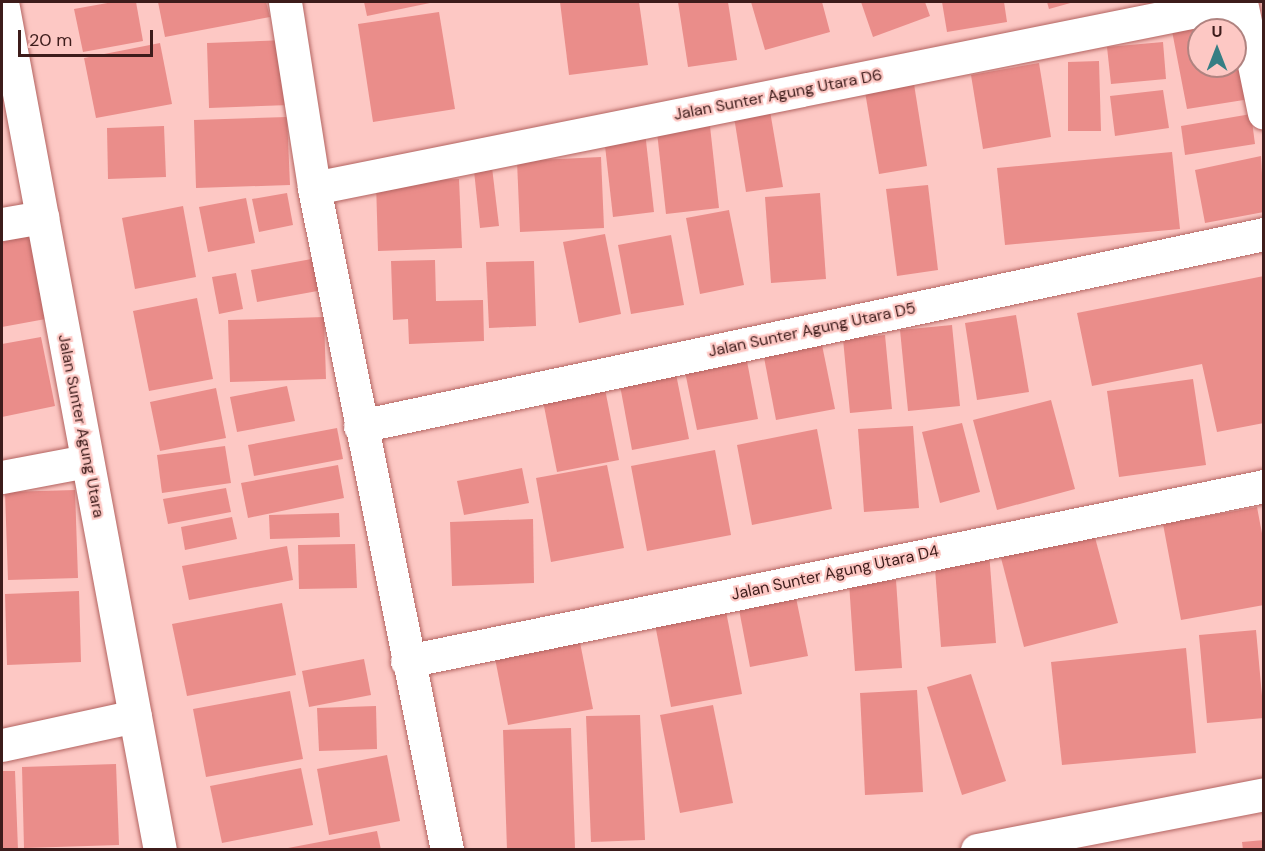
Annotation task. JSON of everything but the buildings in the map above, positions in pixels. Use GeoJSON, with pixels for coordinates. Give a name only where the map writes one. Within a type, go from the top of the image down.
{"type":"FeatureCollection","features":[{"type":"Feature","properties":{"kind":"street","name":"Jalan Sunter Agung Utara"},"geometry":{"type":"LineString","coordinates":[[2,2],[160,849]]}},
{"type":"Feature","properties":{"kind":"street"},"geometry":{"type":"LineString","coordinates":[[285,2],[314,188],[407,661],[447,849]]}},
{"type":"Feature","properties":{"kind":"street"},"geometry":{"type":"LineString","coordinates":[[1241,2],[1263,113]]}},
{"type":"Feature","properties":{"kind":"street","name":"Jalan Sunter Agung Utara D6"},"geometry":{"type":"LineString","coordinates":[[314,188],[1241,2]]}},
{"type":"Feature","properties":{"kind":"street"},"geometry":{"type":"LineString","coordinates":[[2,224],[42,217]]}},
{"type":"Feature","properties":{"kind":"street","name":"Jalan Sunter Agung Utara D5"},"geometry":{"type":"LineString","coordinates":[[360,426],[1263,234]]}},
{"type":"Feature","properties":{"kind":"street"},"geometry":{"type":"LineString","coordinates":[[2,477],[87,461]]}},
{"type":"Feature","properties":{"kind":"street","name":"Jalan Sunter Agung Utara D4"},"geometry":{"type":"LineString","coordinates":[[407,661],[1263,486]]}},
{"type":"Feature","properties":{"kind":"street"},"geometry":{"type":"LineString","coordinates":[[2,745],[135,716]]}},
{"type":"Feature","properties":{"kind":"street"},"geometry":{"type":"LineString","coordinates":[[977,849],[1263,794]]}}]}
